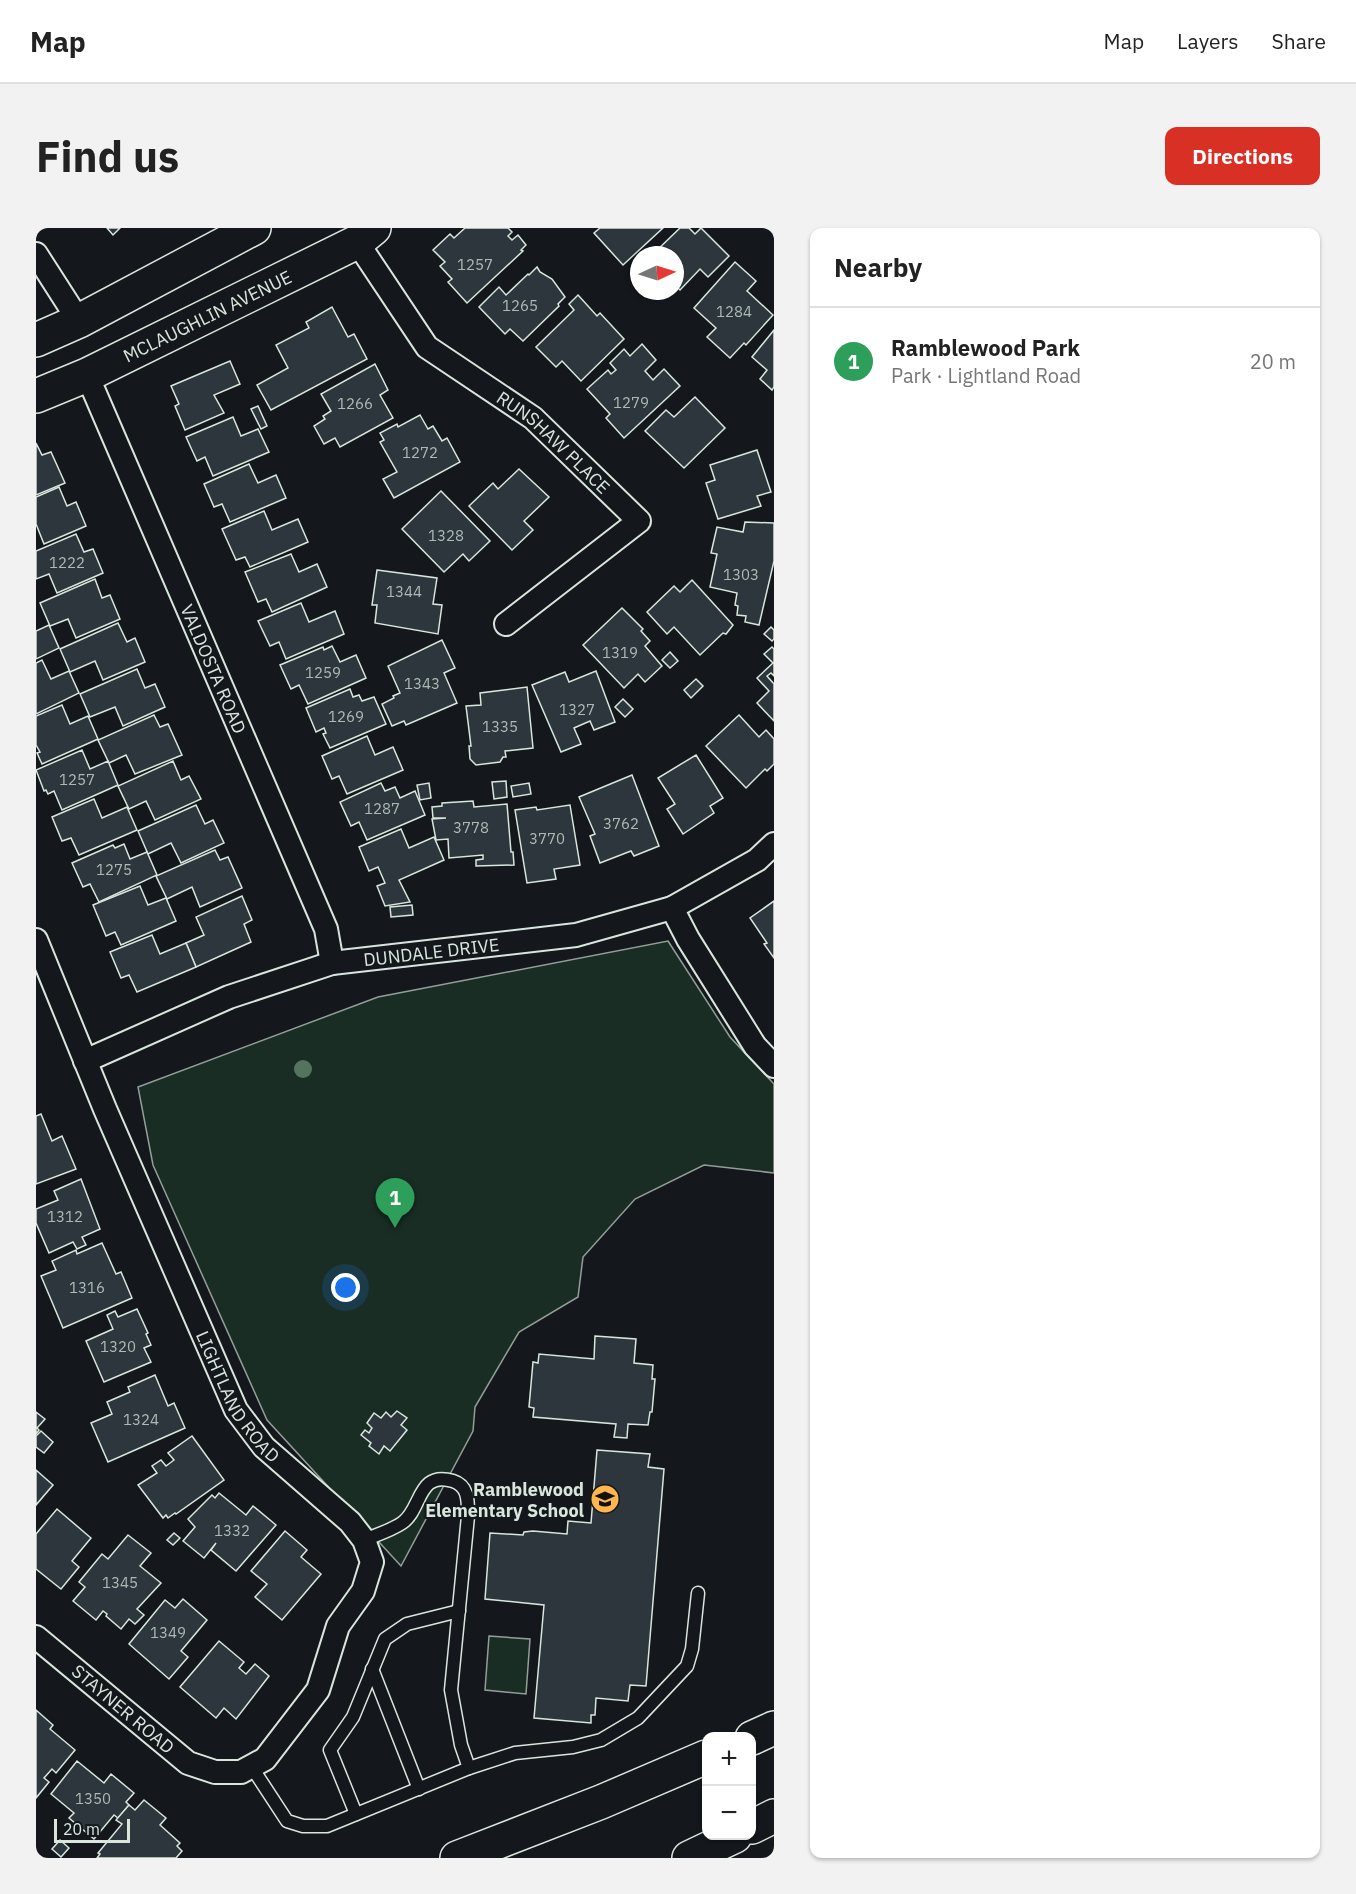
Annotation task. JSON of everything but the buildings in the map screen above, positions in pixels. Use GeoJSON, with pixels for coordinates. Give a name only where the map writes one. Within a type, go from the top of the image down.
{"type":"FeatureCollection","features":[{"type":"Feature","properties":{"kind":"main road"},"geometry":{"type":"LineString","coordinates":[[36,340],[79,321],[254,228]]}},
{"type":"Feature","properties":{"kind":"main road","name":"MCLAUGHLIN AVENUE"},"geometry":{"type":"LineString","coordinates":[[36,396],[87,375],[366,235]]}},
{"type":"Feature","properties":{"kind":"main road"},"geometry":{"type":"LineString","coordinates":[[756,1735],[774,1728]]}},
{"type":"Feature","properties":{"kind":"main road"},"geometry":{"type":"LineString","coordinates":[[457,1858],[601,1802],[702,1759]]}},
{"type":"Feature","properties":{"kind":"main road"},"geometry":{"type":"LineString","coordinates":[[756,1825],[774,1816]]}},
{"type":"Feature","properties":{"kind":"main road"},"geometry":{"type":"LineString","coordinates":[[689,1858],[727,1840]]}},
{"type":"Feature","properties":{"kind":"street","name":"RUNSHAW PLACE"},"geometry":{"type":"LineString","coordinates":[[366,235],[428,347],[533,418],[639,521],[506,624]]}},
{"type":"Feature","properties":{"kind":"street"},"geometry":{"type":"LineString","coordinates":[[36,254],[79,321]]}},
{"type":"Feature","properties":{"kind":"street","name":"VALDOSTA ROAD"},"geometry":{"type":"LineString","coordinates":[[87,375],[326,929],[332,963]]}},
{"type":"Feature","properties":{"kind":"street","name":"DUNDALE DRIVE"},"geometry":{"type":"LineString","coordinates":[[85,1061],[229,997],[332,963],[576,935],[672,908],[757,860],[774,844]]}},
{"type":"Feature","properties":{"kind":"street"},"geometry":{"type":"LineString","coordinates":[[672,908],[688,939],[755,1046],[774,1066]]}},
{"type":"Feature","properties":{"kind":"street","name":"LIGHTLAND ROAD"},"geometry":{"type":"LineString","coordinates":[[36,940],[85,1061],[236,1410],[264,1447],[350,1522],[364,1540],[372,1562],[363,1591],[338,1626],[318,1690],[265,1759],[241,1772],[215,1772]]}},
{"type":"Feature","properties":{"kind":"street","name":"STAYNER ROAD"},"geometry":{"type":"LineString","coordinates":[[36,1637],[188,1763],[215,1772]]}},
{"type":"Feature","properties":{"kind":"lane"},"geometry":{"type":"LineString","coordinates":[[364,1540],[404,1522],[422,1489],[435,1481],[448,1480],[460,1483],[468,1496],[451,1690],[461,1745],[469,1768]]}},
{"type":"Feature","properties":{"kind":"lane"},"geometry":{"type":"LineString","coordinates":[[251,1766],[286,1821],[303,1826],[327,1826],[469,1768],[515,1753],[573,1748],[601,1740],[638,1718],[687,1666],[692,1648],[698,1593]]}},
{"type":"Feature","properties":{"kind":"lane"},"geometry":{"type":"LineString","coordinates":[[356,1814],[330,1750],[353,1717],[385,1639],[407,1624],[459,1611]]}},
{"type":"Feature","properties":{"kind":"lane"},"geometry":{"type":"LineString","coordinates":[[372,1669],[419,1789]]}},
{"type":"Feature","properties":{"kind":"green space"},"geometry":{"type":"Polygon","coordinates":[[[668,941],[730,1037],[774,1084],[774,1173],[704,1165],[635,1199],[583,1257],[578,1297],[519,1332],[475,1407],[473,1431],[401,1566],[267,1420],[153,1165],[138,1087],[378,997],[668,941]]]}},
{"type":"Feature","properties":{"kind":"green space"},"geometry":{"type":"Polygon","coordinates":[[[489,1636],[530,1639],[526,1694],[485,1690],[489,1636]]]}},
{"type":"Feature","properties":{"kind":"place","name":"Ramblewood Park"},"geometry":{"type":"Point","coordinates":[395,1228]}},
{"type":"Feature","properties":{"kind":"place","name":"Ramblewood Elementary School"},"geometry":{"type":"Point","coordinates":[605,1499]}}]}
